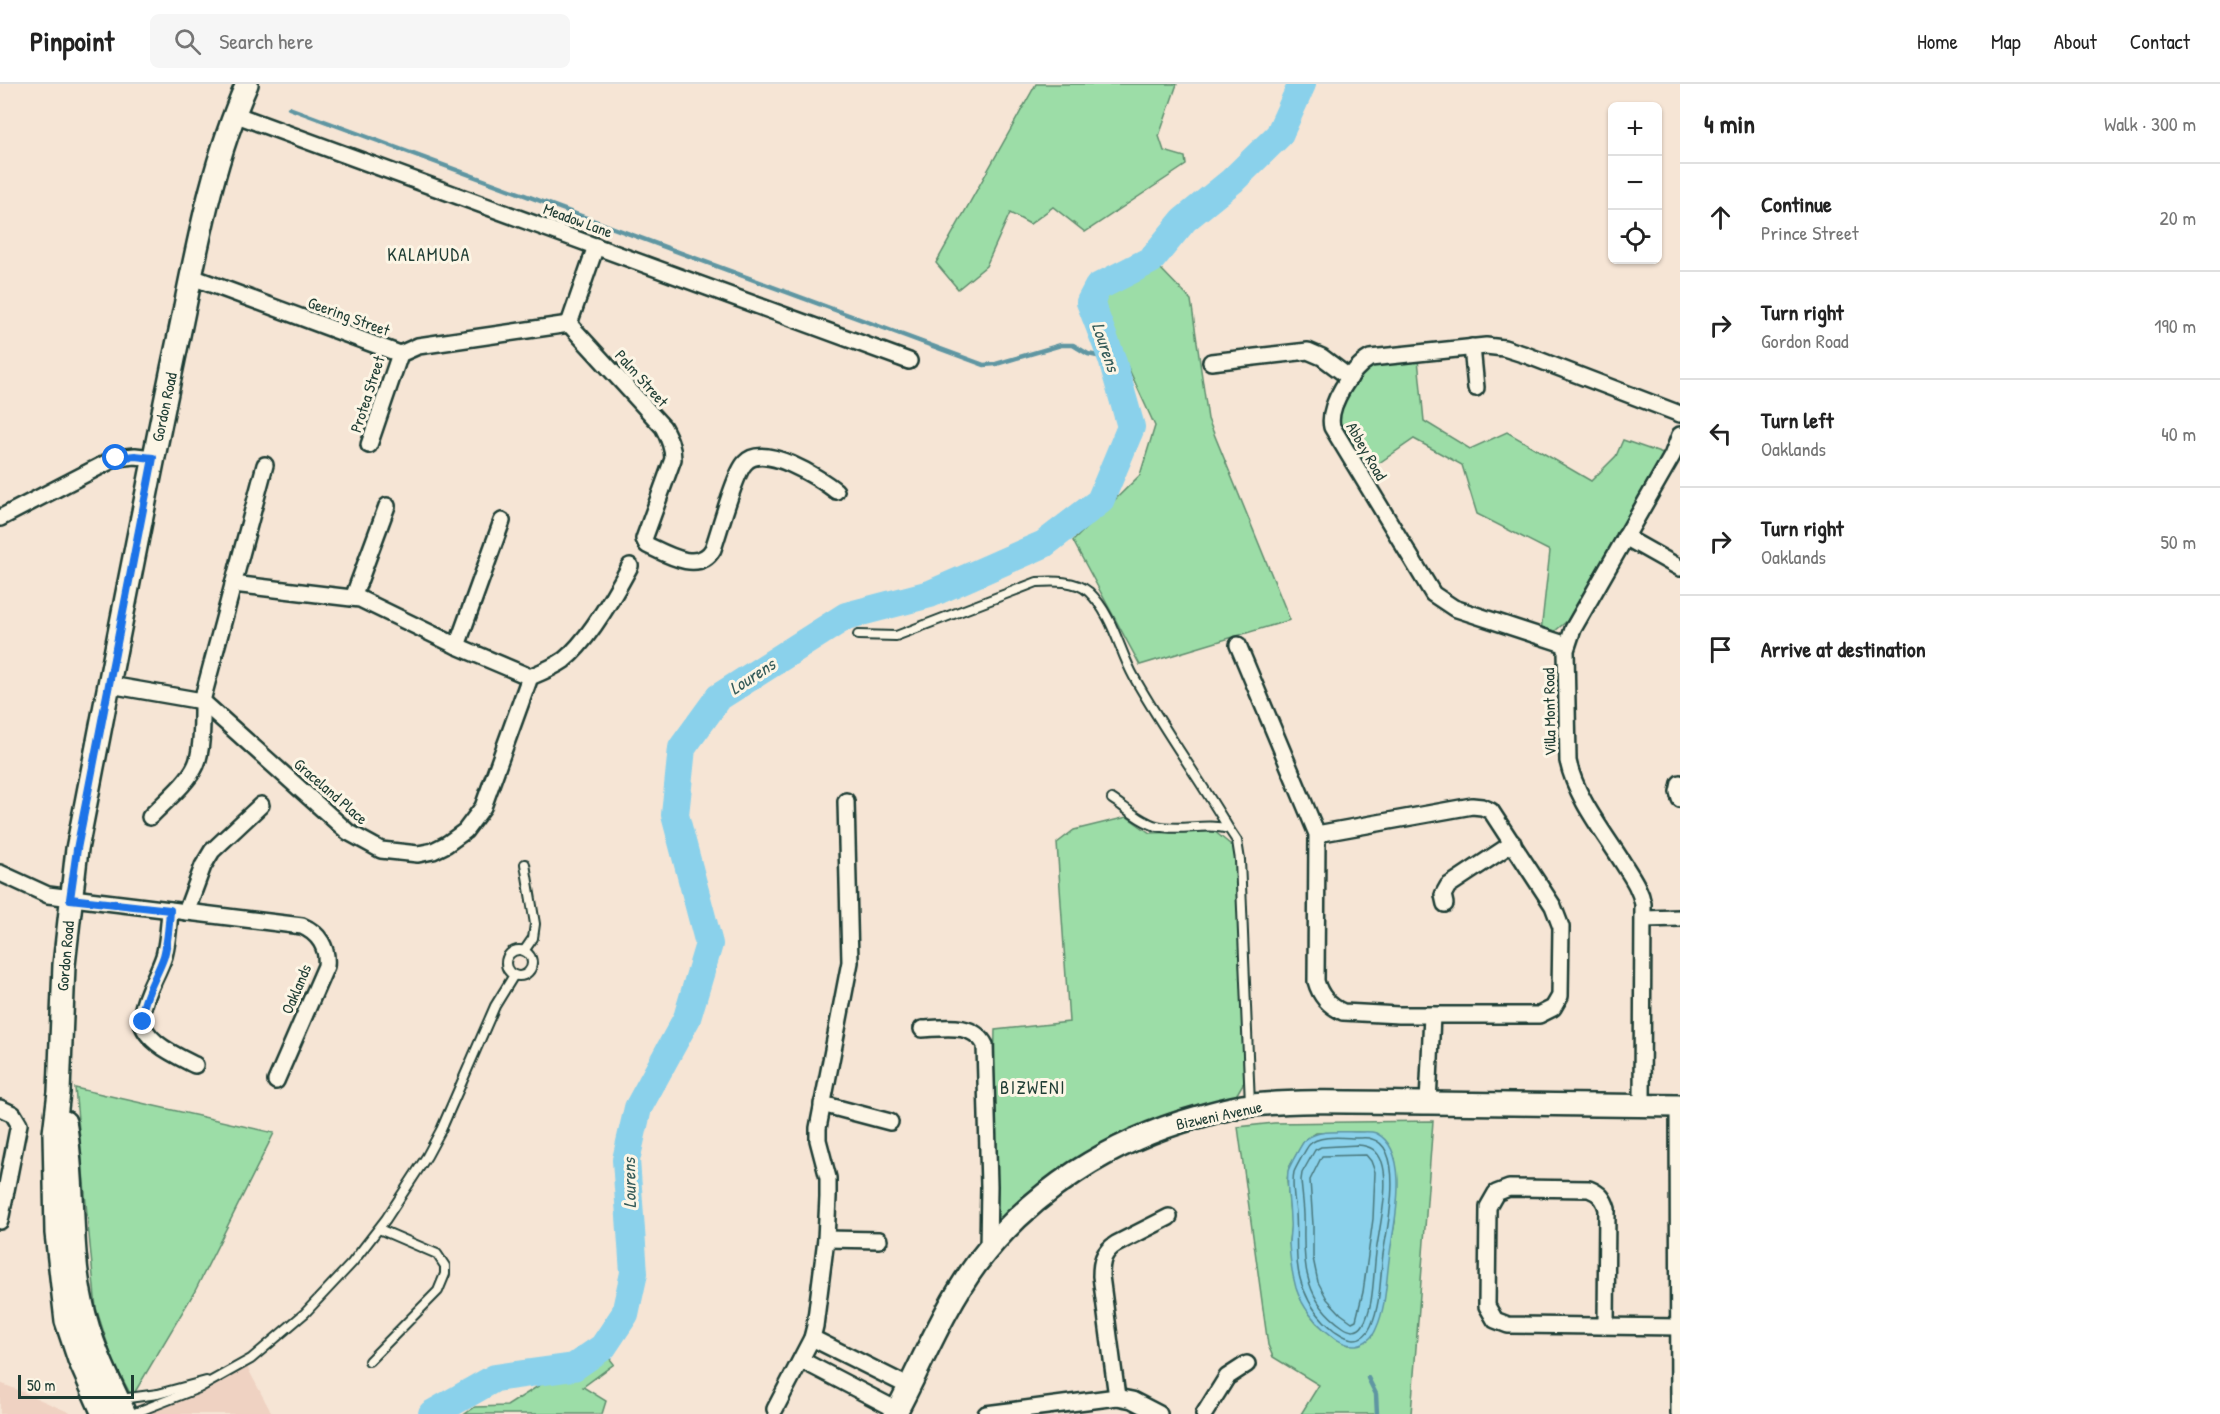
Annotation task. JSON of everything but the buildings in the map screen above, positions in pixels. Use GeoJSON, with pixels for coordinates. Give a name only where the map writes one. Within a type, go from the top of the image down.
{"type":"FeatureCollection","features":[{"type":"Feature","properties":{"kind":"street","name":"Gordon Road"},"geometry":{"type":"LineString","coordinates":[[112,1411],[75,1350],[66,1321],[60,1286],[56,1233],[54,1133],[59,1092],[64,965],[70,899],[153,458],[213,180],[234,114],[247,84]]}},
{"type":"Feature","properties":{"kind":"street","name":"Meadow Lane"},"geometry":{"type":"LineString","coordinates":[[234,114],[909,361]]}},
{"type":"Feature","properties":{"kind":"street"},"geometry":{"type":"LineString","coordinates":[[569,324],[596,246]]}},
{"type":"Feature","properties":{"kind":"street","name":"Geering Street"},"geometry":{"type":"LineString","coordinates":[[192,277],[400,354],[418,346],[569,324]]}},
{"type":"Feature","properties":{"kind":"street","name":"Palm Street"},"geometry":{"type":"LineString","coordinates":[[569,324],[663,427],[673,449],[673,459],[645,542],[650,547],[688,561],[697,562],[708,557],[713,549],[741,467],[753,457],[762,456],[800,468],[836,491]]}},
{"type":"Feature","properties":{"kind":"street","name":"Abbey Road"},"geometry":{"type":"LineString","coordinates":[[1567,645],[1454,608],[1433,594],[1332,428],[1333,406],[1358,367],[1370,358],[1494,346],[1526,354],[1680,414]]}},
{"type":"Feature","properties":{"kind":"street"},"geometry":{"type":"LineString","coordinates":[[1472,347],[1476,388]]}},
{"type":"Feature","properties":{"kind":"street"},"geometry":{"type":"LineString","coordinates":[[1211,362],[1308,351],[1322,357],[1350,378]]}},
{"type":"Feature","properties":{"kind":"street","name":"Protea Street"},"geometry":{"type":"LineString","coordinates":[[369,445],[400,354]]}},
{"type":"Feature","properties":{"kind":"street","name":"Villa Mont Road"},"geometry":{"type":"LineString","coordinates":[[1642,1105],[1644,919],[1641,896],[1570,772],[1567,645],[1573,629],[1672,456],[1680,435]]}},
{"type":"Feature","properties":{"kind":"street"},"geometry":{"type":"LineString","coordinates":[[0,518],[116,458],[135,456],[153,458]]}},
{"type":"Feature","properties":{"kind":"street"},"geometry":{"type":"LineString","coordinates":[[150,817],[187,778],[196,765],[202,723],[202,700],[265,465]]}},
{"type":"Feature","properties":{"kind":"street"},"geometry":{"type":"LineString","coordinates":[[353,598],[387,506]]}},
{"type":"Feature","properties":{"kind":"street"},"geometry":{"type":"LineString","coordinates":[[457,646],[502,521]]}},
{"type":"Feature","properties":{"kind":"street"},"geometry":{"type":"LineString","coordinates":[[1625,537],[1680,568]]}},
{"type":"Feature","properties":{"kind":"street"},"geometry":{"type":"LineString","coordinates":[[233,584],[360,599],[457,646],[530,677],[553,667],[572,652],[619,587],[630,566]]}},
{"type":"Feature","properties":{"kind":"street"},"geometry":{"type":"LineString","coordinates":[[1238,645],[1317,834],[1316,981],[1321,994],[1336,1009],[1351,1013],[1539,1015],[1549,1011],[1558,1003],[1561,989],[1562,938],[1558,916],[1491,811],[1477,806],[1317,834]]}},
{"type":"Feature","properties":{"kind":"street","name":"Graceland Place"},"geometry":{"type":"LineString","coordinates":[[202,700],[348,832],[381,850],[418,854],[433,851],[465,831],[483,807],[530,677]]}},
{"type":"Feature","properties":{"kind":"street"},"geometry":{"type":"LineString","coordinates":[[110,685],[202,700]]}},
{"type":"Feature","properties":{"kind":"street"},"geometry":{"type":"LineString","coordinates":[[1680,783],[1678,792],[1680,799]]}},
{"type":"Feature","properties":{"kind":"street"},"geometry":{"type":"LineString","coordinates":[[775,1409],[812,1338],[826,1239],[828,1178],[818,1140],[822,1104],[850,962],[846,801]]}},
{"type":"Feature","properties":{"kind":"street"},"geometry":{"type":"LineString","coordinates":[[186,912],[203,866],[212,851],[261,805]]}},
{"type":"Feature","properties":{"kind":"street"},"geometry":{"type":"LineString","coordinates":[[1445,904],[1443,895],[1448,886],[1513,843]]}},
{"type":"Feature","properties":{"kind":"street","name":"Oaklands"},"geometry":{"type":"LineString","coordinates":[[0,873],[35,892],[70,899],[302,926],[310,930],[326,951],[326,966],[276,1081]]}},
{"type":"Feature","properties":{"kind":"street"},"geometry":{"type":"LineString","coordinates":[[170,910],[164,956],[144,1006],[142,1017],[155,1042],[195,1065]]}},
{"type":"Feature","properties":{"kind":"street"},"geometry":{"type":"LineString","coordinates":[[1644,919],[1680,918]]}},
{"type":"Feature","properties":{"kind":"street"},"geometry":{"type":"LineString","coordinates":[[1428,1103],[1432,1015]]}},
{"type":"Feature","properties":{"kind":"street"},"geometry":{"type":"LineString","coordinates":[[922,1029],[955,1027],[965,1029],[981,1038],[985,1045],[989,1186],[988,1251]]}},
{"type":"Feature","properties":{"kind":"street","name":"Bizweni Avenue"},"geometry":{"type":"LineString","coordinates":[[896,1412],[951,1303],[988,1251],[1030,1207],[1084,1166],[1144,1134],[1178,1122],[1250,1105],[1325,1102],[1679,1106]]}},
{"type":"Feature","properties":{"kind":"street"},"geometry":{"type":"LineString","coordinates":[[822,1104],[890,1122]]}},
{"type":"Feature","properties":{"kind":"street"},"geometry":{"type":"LineString","coordinates":[[1679,1106],[1679,1414]]}},
{"type":"Feature","properties":{"kind":"street"},"geometry":{"type":"LineString","coordinates":[[0,1108],[14,1114],[20,1124],[0,1221]]}},
{"type":"Feature","properties":{"kind":"street"},"geometry":{"type":"LineString","coordinates":[[1606,1326],[1607,1209],[1603,1198],[1594,1191],[1583,1189],[1509,1188],[1496,1193],[1488,1207],[1487,1306],[1491,1316],[1499,1323],[1508,1325],[1680,1327]]}},
{"type":"Feature","properties":{"kind":"street"},"geometry":{"type":"LineString","coordinates":[[1117,1397],[1101,1276],[1102,1259],[1116,1244],[1169,1217]]}},
{"type":"Feature","properties":{"kind":"street"},"geometry":{"type":"LineString","coordinates":[[826,1239],[879,1240]]}},
{"type":"Feature","properties":{"kind":"street"},"geometry":{"type":"LineString","coordinates":[[812,1338],[910,1387]]}},
{"type":"Feature","properties":{"kind":"street"},"geometry":{"type":"LineString","coordinates":[[801,1360],[896,1412]]}},
{"type":"Feature","properties":{"kind":"street"},"geometry":{"type":"LineString","coordinates":[[1204,1414],[1227,1377],[1247,1364]]}},
{"type":"Feature","properties":{"kind":"street"},"geometry":{"type":"LineString","coordinates":[[986,1414],[1117,1397],[1132,1400],[1159,1414]]}},
{"type":"Feature","properties":{"kind":"lane"},"geometry":{"type":"LineString","coordinates":[[858,635],[896,636],[1037,582],[1054,581],[1072,584],[1089,591],[1110,621],[1133,676],[1237,841],[1240,860],[1250,1105]]}},
{"type":"Feature","properties":{"kind":"lane"},"geometry":{"type":"LineString","coordinates":[[1112,799],[1156,826],[1167,828],[1210,825],[1229,829]]}},
{"type":"Feature","properties":{"kind":"lane"},"geometry":{"type":"LineString","coordinates":[[524,951],[532,959],[531,970],[522,976],[514,975],[509,971],[507,960],[514,952],[524,951],[533,939],[535,924],[525,864]]}},
{"type":"Feature","properties":{"kind":"lane"},"geometry":{"type":"LineString","coordinates":[[112,1411],[198,1388],[251,1359],[272,1343],[332,1286],[379,1229],[427,1156],[441,1130],[495,1006],[514,975]]}},
{"type":"Feature","properties":{"kind":"lane"},"geometry":{"type":"LineString","coordinates":[[369,1361],[438,1291],[445,1274],[445,1266],[437,1254],[379,1229]]}},
{"type":"Feature","properties":{"kind":"lane"},"geometry":{"type":"LineString","coordinates":[[112,1411],[158,1394],[210,1380]]}},
{"type":"Feature","properties":{"kind":"shaded area"},"geometry":{"type":"Polygon","coordinates":[[[245,1363],[272,1414],[75,1414],[116,1413],[209,1381],[245,1363]]]}},
{"type":"Feature","properties":{"kind":"shaded area"},"geometry":{"type":"Polygon","coordinates":[[[0,1383],[18,1390],[73,1414],[0,1414],[0,1383]]]}},
{"type":"Feature","properties":{"kind":"green space"},"geometry":{"type":"Polygon","coordinates":[[[1036,84],[1177,84],[1159,136],[1164,151],[1185,157],[1186,165],[1085,232],[1053,207],[1030,224],[1010,213],[986,266],[958,289],[936,263],[1036,84]]]}},
{"type":"Feature","properties":{"kind":"green space"},"geometry":{"type":"Polygon","coordinates":[[[1161,269],[1191,300],[1208,419],[1290,620],[1140,665],[1073,541],[1140,475],[1155,426],[1105,317],[1101,299],[1130,279],[1161,269]]]}},
{"type":"Feature","properties":{"kind":"green space"},"geometry":{"type":"Polygon","coordinates":[[[1418,359],[1424,421],[1470,449],[1507,432],[1591,481],[1616,456],[1623,440],[1663,454],[1567,621],[1555,631],[1541,632],[1550,551],[1477,514],[1462,465],[1414,439],[1366,472],[1338,426],[1337,411],[1362,372],[1372,364],[1418,359]]]}},
{"type":"Feature","properties":{"kind":"green space"},"geometry":{"type":"Polygon","coordinates":[[[1127,817],[1150,833],[1214,831],[1236,849],[1244,1082],[1234,1099],[1191,1109],[1133,1129],[1087,1153],[995,1226],[991,1223],[995,1030],[1069,1022],[1057,843],[1074,830],[1127,817]]]}},
{"type":"Feature","properties":{"kind":"green space"},"geometry":{"type":"Polygon","coordinates":[[[75,1088],[274,1133],[195,1291],[132,1397],[113,1361],[96,1308],[75,1088]]]}},
{"type":"Feature","properties":{"kind":"green space"},"geometry":{"type":"Polygon","coordinates":[[[1433,1121],[1411,1414],[1301,1414],[1319,1385],[1273,1357],[1268,1345],[1238,1127],[1274,1123],[1433,1121]],[[1316,1133],[1304,1141],[1289,1168],[1287,1180],[1291,1225],[1289,1241],[1297,1290],[1317,1323],[1337,1339],[1349,1345],[1373,1335],[1395,1222],[1395,1159],[1386,1143],[1375,1133],[1316,1133]]]}},
{"type":"Feature","properties":{"kind":"green space"},"geometry":{"type":"Polygon","coordinates":[[[603,1350],[614,1364],[583,1387],[606,1401],[602,1414],[465,1414],[475,1407],[507,1406],[543,1383],[575,1372],[603,1350]]]}},
{"type":"Feature","properties":{"kind":"water"},"geometry":{"type":"Polygon","coordinates":[[[1330,1132],[1376,1133],[1387,1142],[1394,1155],[1398,1188],[1397,1207],[1380,1320],[1375,1332],[1368,1340],[1352,1345],[1339,1341],[1320,1326],[1306,1308],[1296,1288],[1289,1250],[1288,1171],[1305,1140],[1310,1136],[1330,1132]]]}},
{"type":"Feature","properties":{"kind":"waterway","name":"Lourens"},"geometry":{"type":"LineString","coordinates":[[432,1414],[495,1378],[574,1367],[603,1347],[625,1314],[634,1273],[626,1160],[638,1108],[687,1018],[709,944],[675,815],[682,748],[719,697],[846,616],[930,594],[1044,544],[1100,501],[1131,427],[1112,359],[1090,302],[1098,287],[1151,260],[1184,220],[1232,181],[1279,135],[1302,84]]}},
{"type":"Feature","properties":{"kind":"waterway"},"geometry":{"type":"LineString","coordinates":[[289,108],[984,365],[996,364],[1061,345],[1073,345],[1088,354],[1112,359]]}},
{"type":"Feature","properties":{"kind":"waterway"},"geometry":{"type":"LineString","coordinates":[[1368,1378],[1376,1394],[1377,1414]]}},
{"type":"Feature","properties":{"kind":"district","name":"KALAMUDA"},"geometry":{"type":"Point","coordinates":[429,254]}},
{"type":"Feature","properties":{"kind":"district","name":"BIZWENI"},"geometry":{"type":"Point","coordinates":[1033,1087]}},
{"type":"Feature","properties":{"kind":"route"},"geometry":{"type":"LineString","coordinates":[[116,458],[125,456],[153,458],[146,504],[77,849],[70,899],[170,910],[164,956],[142,1012],[143,1022]]}}]}
